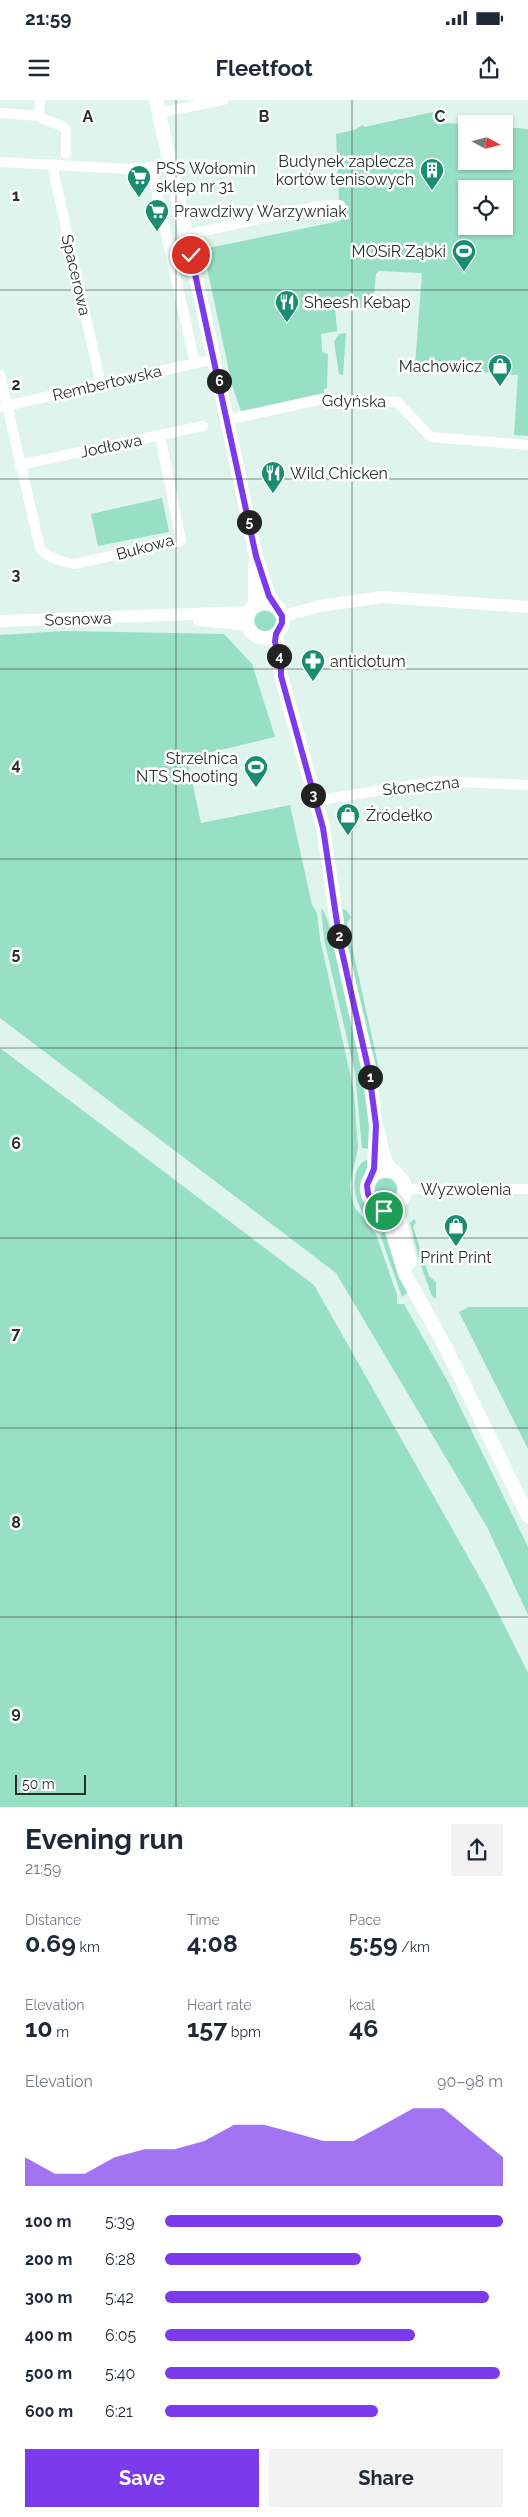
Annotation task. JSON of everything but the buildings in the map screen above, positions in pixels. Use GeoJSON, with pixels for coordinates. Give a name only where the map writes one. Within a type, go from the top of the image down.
{"type":"FeatureCollection","features":[{"type":"Feature","properties":{"kind":"main road"},"geometry":{"type":"LineString","coordinates":[[157,106],[256,556],[269,596],[278,611],[281,628],[276,634],[268,638],[257,637]]}},
{"type":"Feature","properties":{"kind":"main road"},"geometry":{"type":"LineString","coordinates":[[256,556],[250,630],[267,649],[281,676]]}},
{"type":"Feature","properties":{"kind":"main road"},"geometry":{"type":"LineString","coordinates":[[250,614],[264,602],[278,611]]}},
{"type":"Feature","properties":{"kind":"main road"},"geometry":{"type":"LineString","coordinates":[[276,634],[281,676],[299,737],[314,801],[314,829],[328,905],[340,943],[369,1072],[376,1125],[387,1163],[401,1178],[405,1189],[398,1203],[398,1215],[417,1295]]}},
{"type":"Feature","properties":{"kind":"main road"},"geometry":{"type":"LineString","coordinates":[[376,1125],[374,1169],[367,1185],[368,1194],[388,1218],[402,1265],[446,1348],[528,1516]]}},
{"type":"Feature","properties":{"kind":"main road"},"geometry":{"type":"LineString","coordinates":[[371,1177],[381,1170],[395,1172]]}},
{"type":"Feature","properties":{"kind":"main road"},"geometry":{"type":"LineString","coordinates":[[379,1206],[388,1208],[398,1203]]}},
{"type":"Feature","properties":{"kind":"street"},"geometry":{"type":"LineString","coordinates":[[39,116],[40,100]]}},
{"type":"Feature","properties":{"kind":"street"},"geometry":{"type":"LineString","coordinates":[[157,106],[223,100]]}},
{"type":"Feature","properties":{"kind":"street"},"geometry":{"type":"LineString","coordinates":[[0,113],[39,116],[48,123],[61,125],[66,130],[66,154]]}},
{"type":"Feature","properties":{"kind":"street"},"geometry":{"type":"LineString","coordinates":[[0,162],[151,168],[170,165]]}},
{"type":"Feature","properties":{"kind":"street","name":"Spacerowa"},"geometry":{"type":"LineString","coordinates":[[54,164],[54,174],[101,385]]}},
{"type":"Feature","properties":{"kind":"street"},"geometry":{"type":"LineString","coordinates":[[151,168],[195,363]]}},
{"type":"Feature","properties":{"kind":"street"},"geometry":{"type":"LineString","coordinates":[[186,235],[322,205],[340,205]]}},
{"type":"Feature","properties":{"kind":"street","name":"Rembertowska"},"geometry":{"type":"LineString","coordinates":[[3,406],[214,359]]}},
{"type":"Feature","properties":{"kind":"street"},"geometry":{"type":"LineString","coordinates":[[0,375],[3,406],[19,466]]}},
{"type":"Feature","properties":{"kind":"street","name":"Gdyńska"},"geometry":{"type":"LineString","coordinates":[[227,420],[323,399],[397,402],[430,437],[528,445]]}},
{"type":"Feature","properties":{"kind":"street","name":"Jodłowa"},"geometry":{"type":"LineString","coordinates":[[19,466],[203,426]]}},
{"type":"Feature","properties":{"kind":"street","name":"Bukowa"},"geometry":{"type":"LineString","coordinates":[[19,466],[40,548],[47,555],[66,563],[74,564],[181,541],[160,435]]}},
{"type":"Feature","properties":{"kind":"street"},"geometry":{"type":"LineString","coordinates":[[278,611],[382,597],[528,607]]}},
{"type":"Feature","properties":{"kind":"street","name":"Sosnowa"},"geometry":{"type":"LineString","coordinates":[[0,621],[156,616],[177,613],[250,614]]}},
{"type":"Feature","properties":{"kind":"street","name":"Słoneczna"},"geometry":{"type":"LineString","coordinates":[[314,801],[437,780],[528,785]]}},
{"type":"Feature","properties":{"kind":"street","name":"Wyzwolenia"},"geometry":{"type":"LineString","coordinates":[[405,1189],[528,1189]]}},
{"type":"Feature","properties":{"kind":"green space","name":"MOSiR Ząbki"},"geometry":{"type":"Polygon","coordinates":[[[447,109],[446,123],[458,124],[458,170],[513,170],[513,128],[528,129],[528,436],[514,435],[518,375],[415,366],[422,273],[379,271],[376,274],[373,309],[348,307],[345,300],[338,301],[338,305],[335,306],[337,331],[321,334],[322,352],[328,354],[327,388],[324,389],[324,393],[241,411],[232,385],[203,249],[340,221],[336,134],[354,130],[363,125],[364,127],[447,109]]]}},
{"type":"Feature","properties":{"kind":"green space"},"geometry":{"type":"Polygon","coordinates":[[[346,333],[343,375],[339,374],[334,342],[339,334],[346,333]]]}},
{"type":"Feature","properties":{"kind":"green space"},"geometry":{"type":"Polygon","coordinates":[[[162,498],[169,532],[98,546],[91,514],[162,498]]]}},
{"type":"Feature","properties":{"kind":"green space"},"geometry":{"type":"Polygon","coordinates":[[[265,611],[275,618],[276,622],[269,632],[265,633],[255,626],[254,622],[261,612],[265,611]]]}},
{"type":"Feature","properties":{"kind":"green space"},"geometry":{"type":"Polygon","coordinates":[[[65,631],[224,634],[252,664],[275,737],[187,758],[201,823],[290,805],[312,905],[317,913],[320,939],[354,1092],[358,1148],[350,1184],[351,1196],[355,1208],[376,1234],[397,1295],[397,1304],[404,1304],[448,1382],[528,1547],[528,1615],[487,1527],[336,1273],[0,1018],[0,635],[65,631]]]}},
{"type":"Feature","properties":{"kind":"green space"},"geometry":{"type":"Polygon","coordinates":[[[321,908],[327,918],[333,937],[353,1022],[367,1096],[371,1149],[362,1148],[355,1073],[324,939],[321,908]]]}},
{"type":"Feature","properties":{"kind":"green space"},"geometry":{"type":"Polygon","coordinates":[[[342,909],[346,910],[351,917],[347,923],[379,1069],[377,1070],[346,941],[342,909]]]}},
{"type":"Feature","properties":{"kind":"green space"},"geometry":{"type":"Polygon","coordinates":[[[0,1048],[314,1285],[484,1585],[528,1673],[528,1807],[0,1807],[0,1048]]]}},
{"type":"Feature","properties":{"kind":"green space"},"geometry":{"type":"Polygon","coordinates":[[[371,1159],[365,1177],[385,1220],[374,1220],[365,1215],[359,1205],[356,1194],[355,1182],[357,1171],[362,1163],[371,1159]]]}},
{"type":"Feature","properties":{"kind":"green space"},"geometry":{"type":"Polygon","coordinates":[[[382,1178],[390,1178],[397,1185],[397,1193],[390,1200],[382,1200],[375,1193],[375,1185],[382,1178]]]}},
{"type":"Feature","properties":{"kind":"green space"},"geometry":{"type":"Polygon","coordinates":[[[414,1219],[416,1222],[413,1227],[429,1276],[436,1282],[436,1299],[432,1296],[420,1263],[410,1223],[414,1219]]]}},
{"type":"Feature","properties":{"kind":"green space"},"geometry":{"type":"Polygon","coordinates":[[[389,1230],[408,1292],[402,1297],[380,1234],[389,1230]]]}},
{"type":"Feature","properties":{"kind":"green space"},"geometry":{"type":"Polygon","coordinates":[[[469,1307],[528,1307],[528,1449],[459,1312],[469,1307]]]}},
{"type":"Feature","properties":{"kind":"place","name":"Budynek zaplecza kortów tenisowych"},"geometry":{"type":"Point","coordinates":[432,191]}},
{"type":"Feature","properties":{"kind":"place","name":"PSS Wołomin sklep nr 31"},"geometry":{"type":"Point","coordinates":[139,198]}},
{"type":"Feature","properties":{"kind":"place","name":"Prawdziwy Warzywniak"},"geometry":{"type":"Point","coordinates":[157,232]}},
{"type":"Feature","properties":{"kind":"place","name":"MOSiR Ząbki"},"geometry":{"type":"Point","coordinates":[464,272]}},
{"type":"Feature","properties":{"kind":"place","name":"Sheesh Kebap"},"geometry":{"type":"Point","coordinates":[287,323]}},
{"type":"Feature","properties":{"kind":"place","name":"Machowicz"},"geometry":{"type":"Point","coordinates":[500,387]}},
{"type":"Feature","properties":{"kind":"place","name":"Wild Chicken"},"geometry":{"type":"Point","coordinates":[273,494]}},
{"type":"Feature","properties":{"kind":"place","name":"antidotum"},"geometry":{"type":"Point","coordinates":[313,682]}},
{"type":"Feature","properties":{"kind":"place","name":"Strzelnica NTS Shooting"},"geometry":{"type":"Point","coordinates":[256,788]}},
{"type":"Feature","properties":{"kind":"place","name":"Źródełko"},"geometry":{"type":"Point","coordinates":[348,836]}},
{"type":"Feature","properties":{"kind":"place","name":"Print Print"},"geometry":{"type":"Point","coordinates":[456,1247]}},
{"type":"Feature","properties":{"kind":"route"},"geometry":{"type":"LineString","coordinates":[[191,255],[256,556],[269,596],[282,616],[281,628],[276,634],[275,642],[281,664],[281,676],[323,828],[336,904],[340,943],[371,1083],[376,1125],[373,1173],[367,1185],[367,1190],[369,1198],[384,1211]]}}]}
